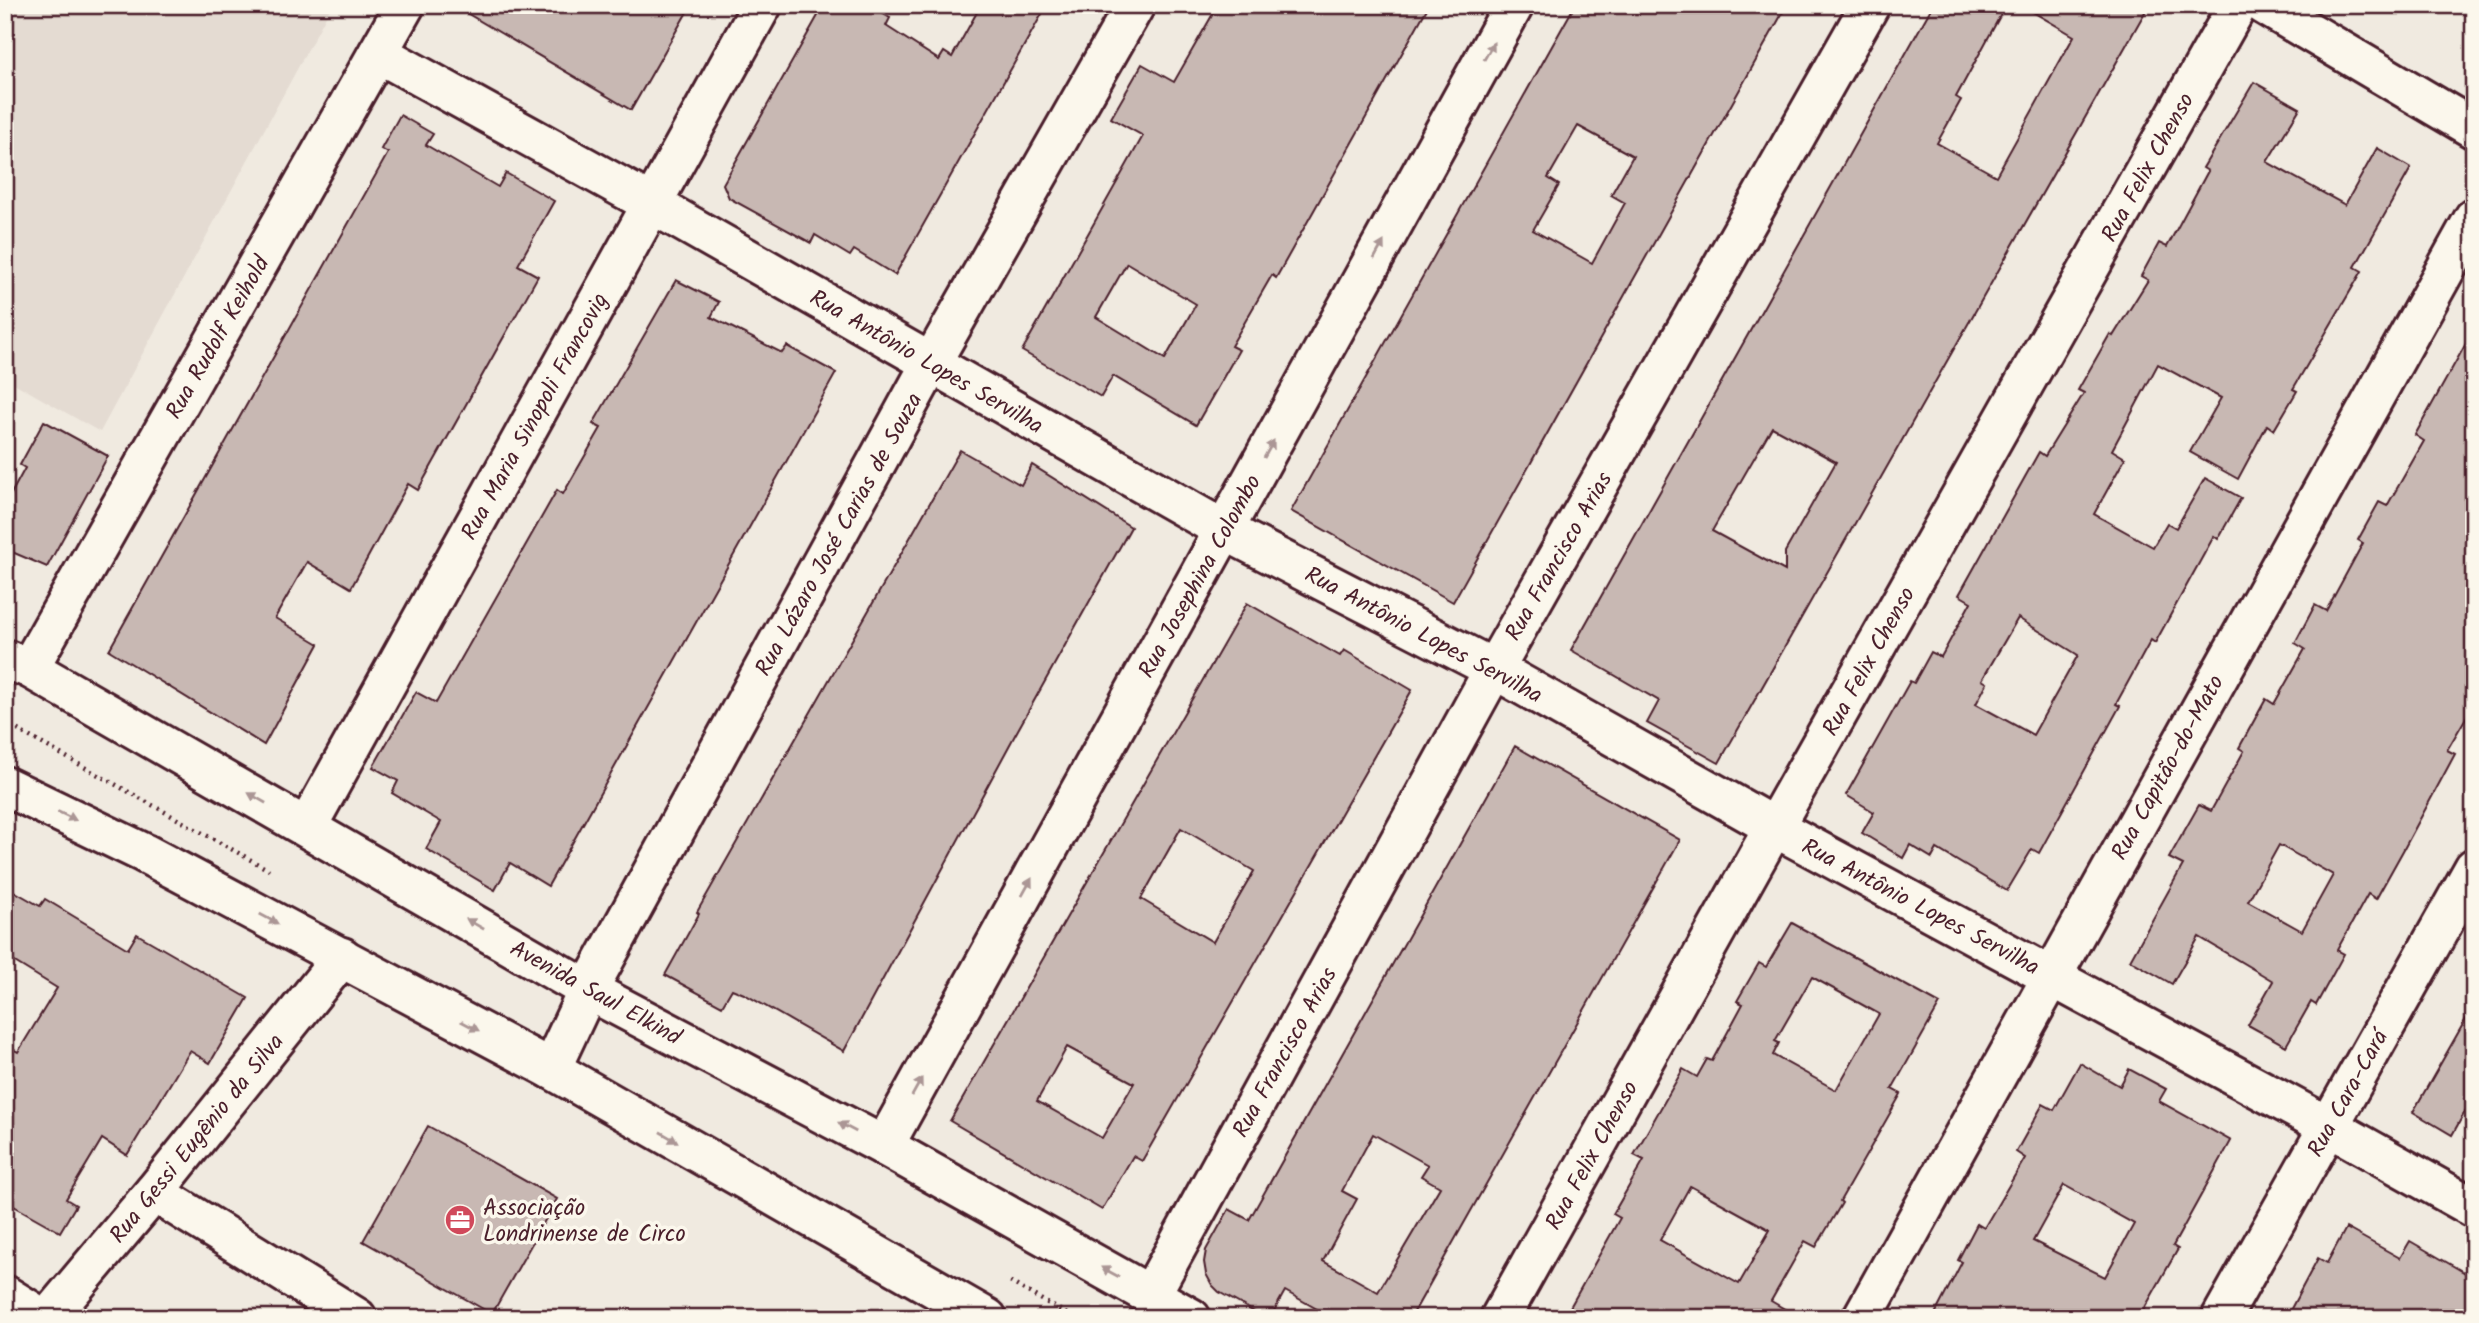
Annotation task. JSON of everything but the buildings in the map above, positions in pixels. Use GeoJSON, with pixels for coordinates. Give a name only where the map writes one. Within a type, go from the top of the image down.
{"type":"FeatureCollection","features":[{"type":"Feature","properties":{"kind":"street","name":"Rua Rudolf Keihold"},"geometry":{"type":"LineString","coordinates":[[17,664],[405,5]]}},
{"type":"Feature","properties":{"kind":"street","name":"Rua Maria Sinopoli Francovig"},"geometry":{"type":"LineString","coordinates":[[307,827],[762,5]]}},
{"type":"Feature","properties":{"kind":"street","name":"Rua Lázaro José Carias de Souza"},"geometry":{"type":"LineString","coordinates":[[551,1069],[588,990],[931,363],[1135,5]]}},
{"type":"Feature","properties":{"kind":"street","name":"Rua Josephina Colombo"},"geometry":{"type":"LineString","coordinates":[[884,1146],[1514,5]]}},
{"type":"Feature","properties":{"kind":"street","name":"Rua Francisco Arias"},"geometry":{"type":"LineString","coordinates":[[1151,1294],[1494,669],[1870,5]]}},
{"type":"Feature","properties":{"kind":"street","name":"Rua Felix Chenso"},"geometry":{"type":"LineString","coordinates":[[1500,1318],[2238,5]]}},
{"type":"Feature","properties":{"kind":"street"},"geometry":{"type":"LineString","coordinates":[[2264,5],[2474,129]]}},
{"type":"Feature","properties":{"kind":"street","name":"Rua Antônio Lopes Servilha"},"geometry":{"type":"LineString","coordinates":[[379,52],[652,204],[1224,530],[1494,669],[1774,827],[2328,1126],[2474,1208]]}},
{"type":"Feature","properties":{"kind":"street","name":"Rua Capitão-do-Mato"},"geometry":{"type":"LineString","coordinates":[[1862,1318],[2474,218]]}},
{"type":"Feature","properties":{"kind":"street","name":"Avenida Saul Elkind"},"geometry":{"type":"LineString","coordinates":[[17,664],[307,827],[588,990],[884,1146],[1191,1318]]}},
{"type":"Feature","properties":{"kind":"street"},"geometry":{"type":"LineString","coordinates":[[5,786],[144,853],[551,1069],[986,1318]]}},
{"type":"Feature","properties":{"kind":"street","name":"Rua Cara-Cará"},"geometry":{"type":"LineString","coordinates":[[2221,1318],[2474,868]]}},
{"type":"Feature","properties":{"kind":"street","name":"Rua Gessi Eugênio da Silva"},"geometry":{"type":"LineString","coordinates":[[48,1318],[154,1192],[342,957]]}},
{"type":"Feature","properties":{"kind":"street"},"geometry":{"type":"LineString","coordinates":[[154,1192],[357,1318]]}},
{"type":"Feature","properties":{"kind":"street"},"geometry":{"type":"LineString","coordinates":[[5,1295],[42,1318]]}},
{"type":"Feature","properties":{"kind":"shaded area"},"geometry":{"type":"Polygon","coordinates":[[[5,5],[332,5],[100,432],[5,378],[5,5]]]}},
{"type":"Feature","properties":{"kind":"place","name":"Associação Londrinense de Circo"},"geometry":{"type":"Point","coordinates":[460,1220]}}]}
